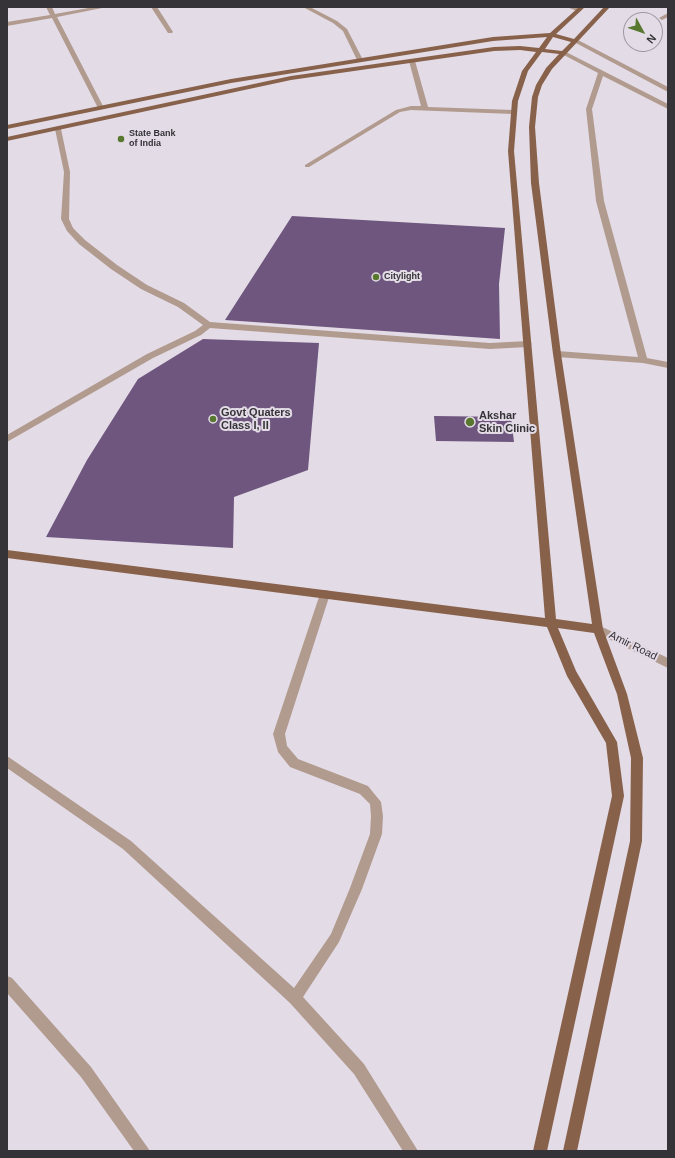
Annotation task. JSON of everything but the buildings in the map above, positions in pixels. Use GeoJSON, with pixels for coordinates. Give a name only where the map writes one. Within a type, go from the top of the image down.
{"type":"FeatureCollection","features":[{"type":"Feature","properties":{"kind":"main road"},"geometry":{"type":"LineString","coordinates":[[570,1151],[636,841],[637,758],[622,694],[598,629],[557,354],[535,182],[532,126],[535,98],[549,68],[607,7]]}},
{"type":"Feature","properties":{"kind":"main road"},"geometry":{"type":"LineString","coordinates":[[540,1151],[618,796],[611,742],[571,673],[551,623],[511,151],[513,112],[518,88],[526,71],[540,49],[580,9]]}},
{"type":"Feature","properties":{"kind":"main road"},"geometry":{"type":"LineString","coordinates":[[7,127],[231,81],[494,39],[552,36],[576,41]]}},
{"type":"Feature","properties":{"kind":"main road"},"geometry":{"type":"LineString","coordinates":[[7,139],[291,78],[506,48],[540,49],[564,53]]}},
{"type":"Feature","properties":{"kind":"main road"},"geometry":{"type":"LineString","coordinates":[[7,554],[598,629]]}},
{"type":"Feature","properties":{"kind":"street"},"geometry":{"type":"LineString","coordinates":[[49,7],[101,108]]}},
{"type":"Feature","properties":{"kind":"street"},"geometry":{"type":"LineString","coordinates":[[7,24],[104,7]]}},
{"type":"Feature","properties":{"kind":"street"},"geometry":{"type":"LineString","coordinates":[[154,7],[170,32]]}},
{"type":"Feature","properties":{"kind":"street"},"geometry":{"type":"LineString","coordinates":[[306,7],[335,22],[345,30],[360,60]]}},
{"type":"Feature","properties":{"kind":"street"},"geometry":{"type":"LineString","coordinates":[[570,7],[580,9]]}},
{"type":"Feature","properties":{"kind":"street"},"geometry":{"type":"LineString","coordinates":[[576,41],[668,90]]}},
{"type":"Feature","properties":{"kind":"street"},"geometry":{"type":"LineString","coordinates":[[564,53],[668,107]]}},
{"type":"Feature","properties":{"kind":"street"},"geometry":{"type":"LineString","coordinates":[[412,61],[425,109]]}},
{"type":"Feature","properties":{"kind":"street"},"geometry":{"type":"LineString","coordinates":[[601,72],[589,109],[600,201],[643,360]]}},
{"type":"Feature","properties":{"kind":"street"},"geometry":{"type":"LineString","coordinates":[[307,166],[398,111],[411,108],[513,112]]}},
{"type":"Feature","properties":{"kind":"street"},"geometry":{"type":"LineString","coordinates":[[58,129],[67,172],[65,219],[70,229],[82,242],[114,267],[144,287],[181,305],[208,325],[490,346],[528,344]]}},
{"type":"Feature","properties":{"kind":"street"},"geometry":{"type":"LineString","coordinates":[[7,439],[150,356],[198,333],[208,325]]}},
{"type":"Feature","properties":{"kind":"street"},"geometry":{"type":"LineString","coordinates":[[557,354],[643,360],[668,365]]}},
{"type":"Feature","properties":{"kind":"street"},"geometry":{"type":"LineString","coordinates":[[295,998],[335,938],[356,889],[376,834],[377,816],[375,802],[364,790],[294,764],[282,748],[279,734],[326,594]]}},
{"type":"Feature","properties":{"kind":"street","name":"Amir Road"},"geometry":{"type":"LineString","coordinates":[[598,629],[668,663]]}},
{"type":"Feature","properties":{"kind":"street"},"geometry":{"type":"LineString","coordinates":[[7,761],[127,846],[295,998],[359,1069],[411,1151]]}},
{"type":"Feature","properties":{"kind":"street"},"geometry":{"type":"LineString","coordinates":[[7,983],[86,1072],[143,1151]]}},
{"type":"Feature","properties":{"kind":"place","name":"State Bank of India"},"geometry":{"type":"Point","coordinates":[121,139]}},
{"type":"Feature","properties":{"kind":"place","name":"Citylight"},"geometry":{"type":"Point","coordinates":[376,277]}},
{"type":"Feature","properties":{"kind":"place","name":"Govt Quaters Class I, II"},"geometry":{"type":"Point","coordinates":[213,419]}},
{"type":"Feature","properties":{"kind":"place","name":"Akshar Skin Clinic"},"geometry":{"type":"Point","coordinates":[470,422]}}]}
